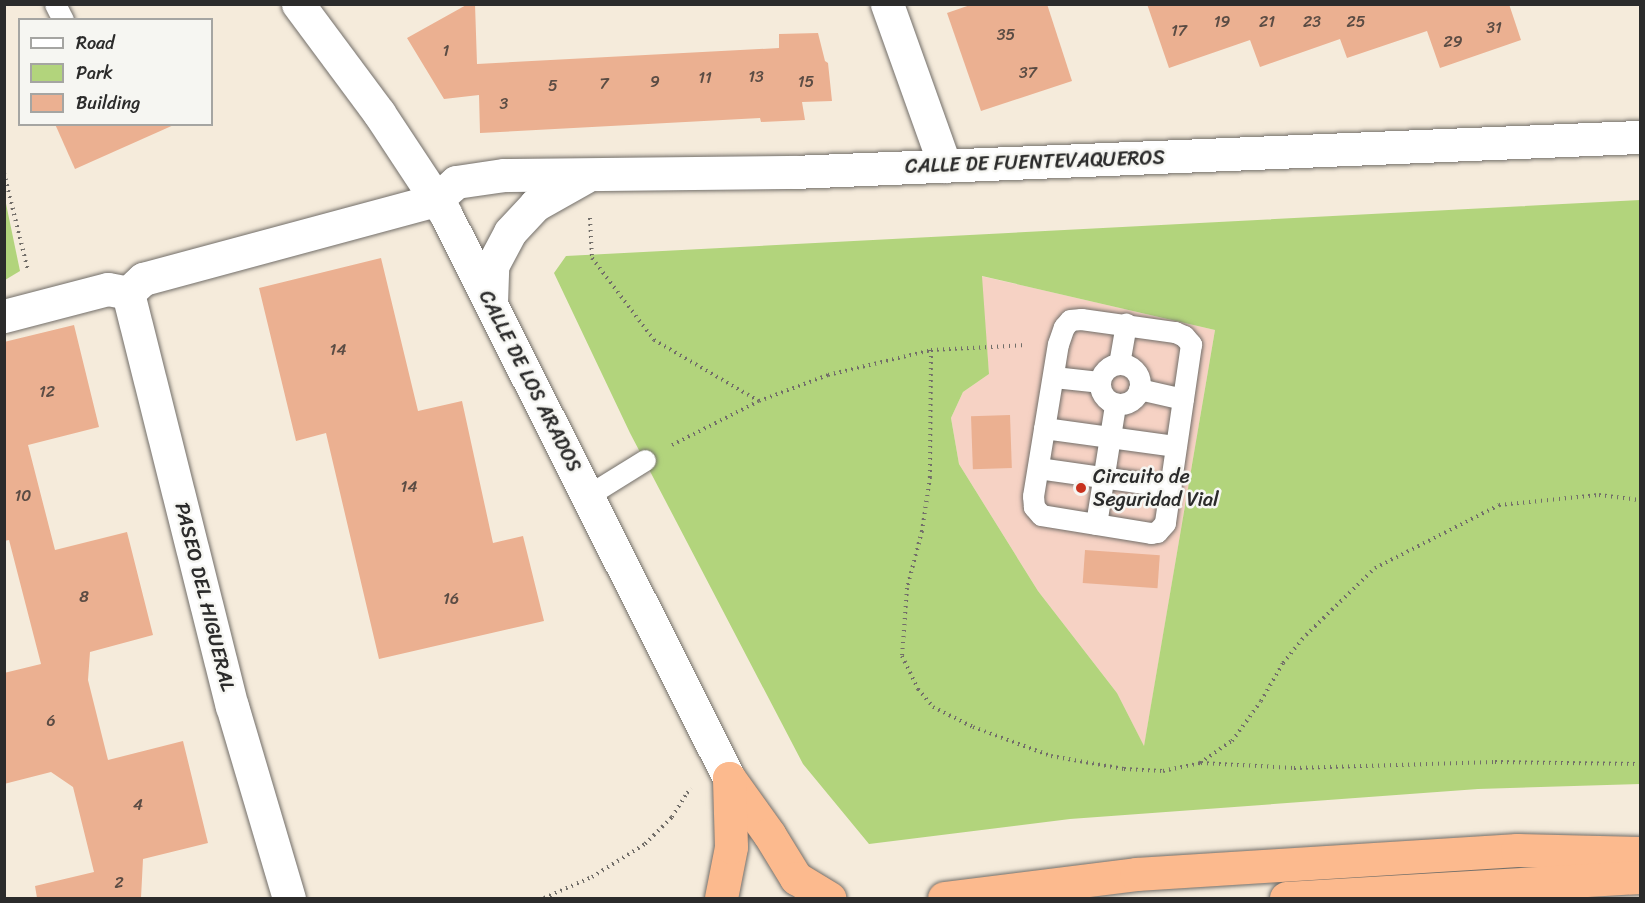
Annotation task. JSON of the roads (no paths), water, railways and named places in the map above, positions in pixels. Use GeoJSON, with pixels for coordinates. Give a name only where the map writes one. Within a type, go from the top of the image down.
{"type":"FeatureCollection","features":[{"type":"Feature","properties":{"kind":"highway"},"geometry":{"type":"LineString","coordinates":[[721,898],[731,847],[727,774]]}},
{"type":"Feature","properties":{"kind":"highway"},"geometry":{"type":"LineString","coordinates":[[727,774],[769,834],[796,878],[830,898]]}},
{"type":"Feature","properties":{"kind":"highway"},"geometry":{"type":"LineString","coordinates":[[944,898],[1136,874],[1517,850],[1641,853]]}},
{"type":"Feature","properties":{"kind":"highway"},"geometry":{"type":"LineString","coordinates":[[1286,898],[1641,877]]}},
{"type":"Feature","properties":{"kind":"street","name":"CALLE DE LOS ARADOS"},"geometry":{"type":"LineString","coordinates":[[298,4],[379,113],[446,213],[727,774]]}},
{"type":"Feature","properties":{"kind":"street"},"geometry":{"type":"LineString","coordinates":[[887,4],[945,166]]}},
{"type":"Feature","properties":{"kind":"street","name":"CALLE DE FUENTEVAQUEROS"},"geometry":{"type":"LineString","coordinates":[[436,200],[456,182],[504,175],[588,176],[945,166],[1641,137]]}},
{"type":"Feature","properties":{"kind":"street"},"geometry":{"type":"LineString","coordinates":[[490,303],[492,266],[510,232],[535,205],[588,176]]}},
{"type":"Feature","properties":{"kind":"street"},"geometry":{"type":"LineString","coordinates":[[4,316],[108,289],[128,293],[144,279],[436,200]]}},
{"type":"Feature","properties":{"kind":"street","name":"PASEO DEL HIGUERAL"},"geometry":{"type":"LineString","coordinates":[[128,293],[232,706],[289,898]]}},
{"type":"Feature","properties":{"kind":"lane"},"geometry":{"type":"LineString","coordinates":[[55,4],[62,18]]}},
{"type":"Feature","properties":{"kind":"lane"},"geometry":{"type":"LineString","coordinates":[[1070,320],[1126,324],[1175,332],[1184,336],[1191,344],[1165,523],[1157,532],[1151,533],[1041,515],[1034,507],[1033,496],[1058,344],[1064,327],[1070,320]]}},
{"type":"Feature","properties":{"kind":"lane"},"geometry":{"type":"LineString","coordinates":[[1119,364],[1126,324]]}},
{"type":"Feature","properties":{"kind":"lane"},"geometry":{"type":"LineString","coordinates":[[1119,364],[1133,369],[1140,382],[1135,399],[1126,404],[1115,405],[1103,397],[1099,382],[1106,369],[1119,364]]}},
{"type":"Feature","properties":{"kind":"lane"},"geometry":{"type":"LineString","coordinates":[[1054,376],[1099,382]]}},
{"type":"Feature","properties":{"kind":"lane"},"geometry":{"type":"LineString","coordinates":[[1139,389],[1183,399]]}},
{"type":"Feature","properties":{"kind":"lane"},"geometry":{"type":"LineString","coordinates":[[1096,524],[1115,405]]}},
{"type":"Feature","properties":{"kind":"lane"},"geometry":{"type":"LineString","coordinates":[[1044,428],[1176,446]]}},
{"type":"Feature","properties":{"kind":"lane"},"geometry":{"type":"LineString","coordinates":[[587,496],[645,460]]}},
{"type":"Feature","properties":{"kind":"lane"},"geometry":{"type":"LineString","coordinates":[[1038,468],[1171,487]]}},
{"type":"Feature","properties":{"kind":"place","name":"Circuito de Seguridad Vial"},"geometry":{"type":"Point","coordinates":[1081,488]}}]}
